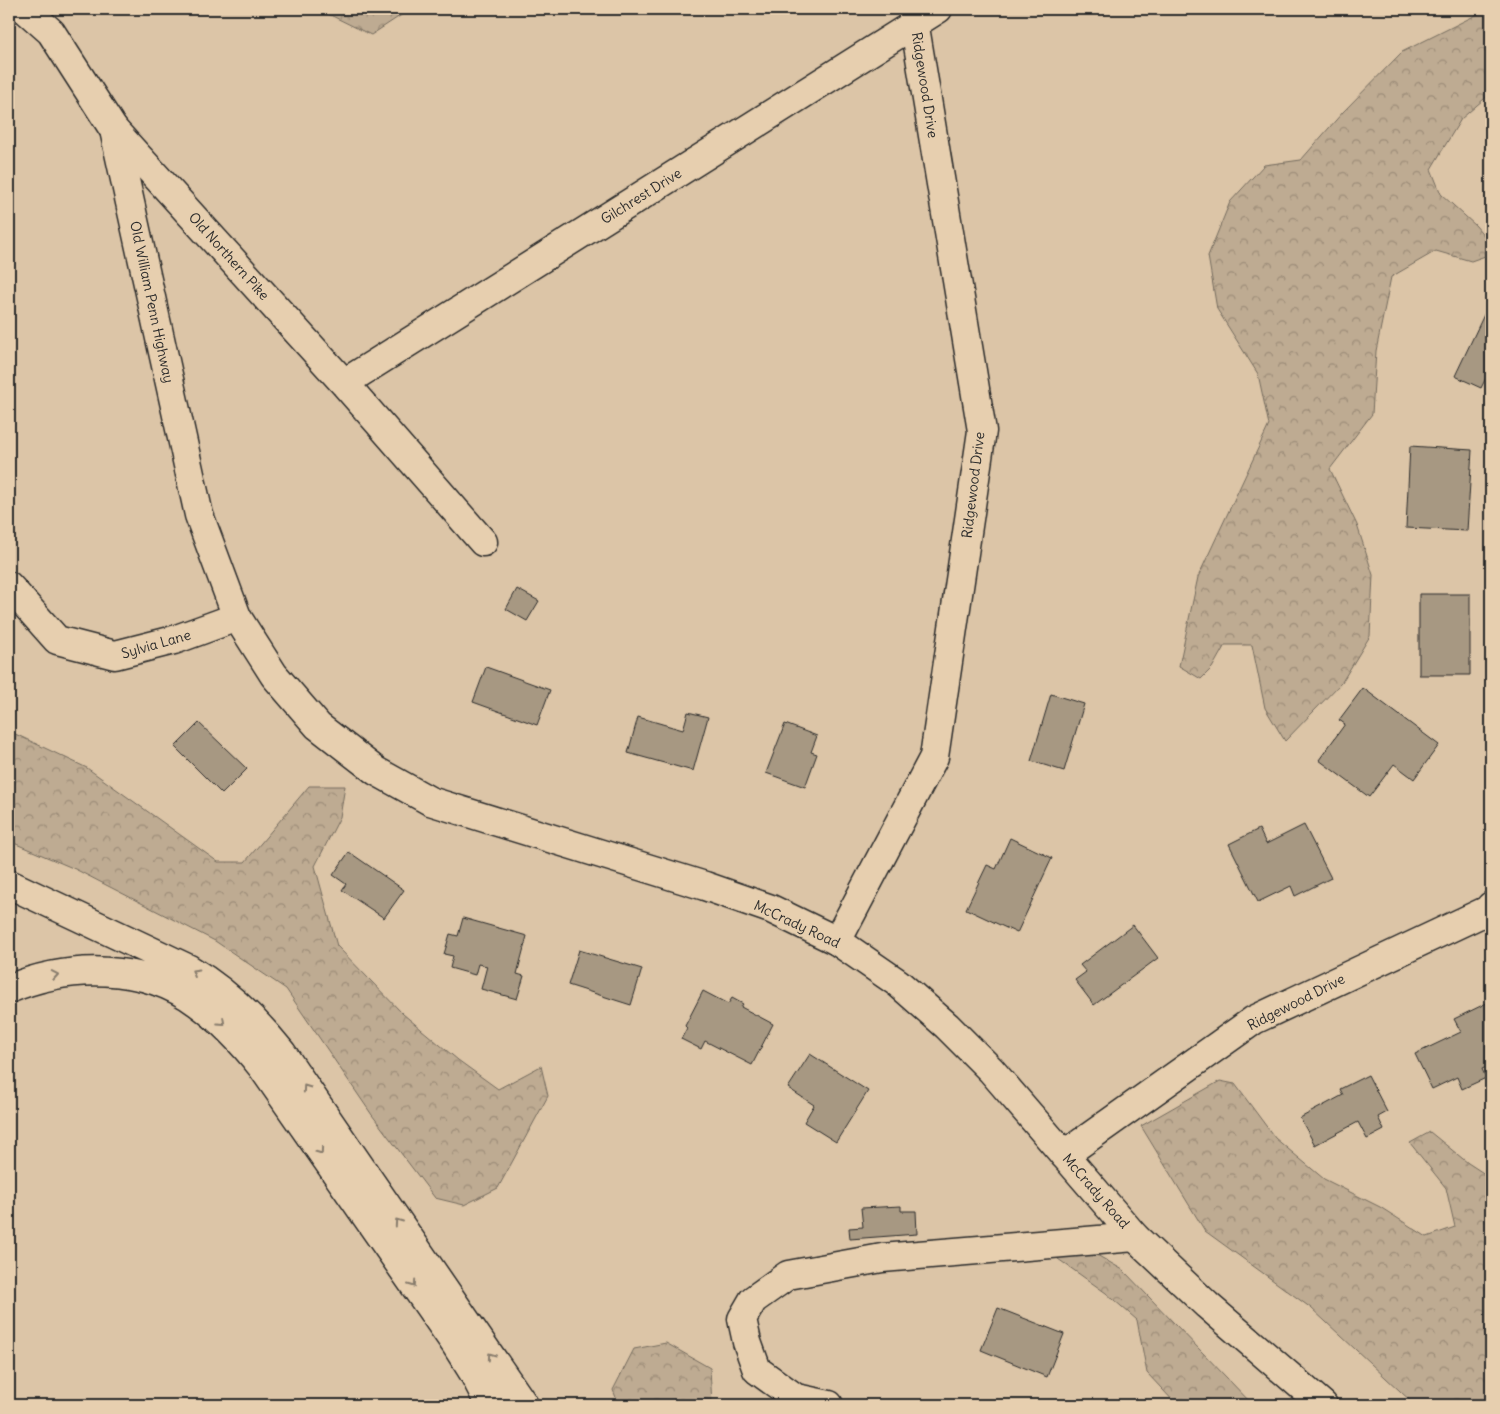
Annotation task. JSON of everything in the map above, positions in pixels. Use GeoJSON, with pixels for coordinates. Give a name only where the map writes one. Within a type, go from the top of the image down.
{"type":"FeatureCollection","features":[{"type":"Feature","properties":{"kind":"main road","name":"Old William Penn Highway"},"geometry":{"type":"LineString","coordinates":[[25,9],[51,32],[114,130],[199,515],[237,617]]}},
{"type":"Feature","properties":{"kind":"main road","name":"Gilchrest Drive"},"geometry":{"type":"LineString","coordinates":[[344,382],[914,16],[938,9]]}},
{"type":"Feature","properties":{"kind":"main road","name":"Ridgewood Drive"},"geometry":{"type":"LineString","coordinates":[[837,941],[934,757],[982,432],[914,16]]}},
{"type":"Feature","properties":{"kind":"main road","name":"Old Northern Pike"},"geometry":{"type":"LineString","coordinates":[[114,130],[344,382],[483,542]]}},
{"type":"Feature","properties":{"kind":"main road","name":"Sylvia Lane"},"geometry":{"type":"LineString","coordinates":[[9,586],[57,640],[115,656],[174,640],[237,617]]}},
{"type":"Feature","properties":{"kind":"main road","name":"McCrady Road"},"geometry":{"type":"LineString","coordinates":[[237,617],[274,675],[318,726],[376,770],[430,800],[705,886],[771,909],[837,941],[898,983],[947,1026],[991,1070],[1135,1236],[1207,1305],[1324,1405]]}},
{"type":"Feature","properties":{"kind":"main road"},"geometry":{"type":"LineString","coordinates":[[9,884],[189,969],[210,982],[249,1015],[282,1053],[524,1405]]}},
{"type":"Feature","properties":{"kind":"main road","name":"Ridgewood Drive"},"geometry":{"type":"LineString","coordinates":[[1064,1154],[1254,1020],[1488,910],[1491,906]]}},
{"type":"Feature","properties":{"kind":"main road"},"geometry":{"type":"LineString","coordinates":[[9,989],[37,979],[68,972],[116,972],[138,976],[165,985],[196,1002],[214,1016],[232,1032],[262,1067],[456,1345],[490,1405]]}},
{"type":"Feature","properties":{"kind":"main road"},"geometry":{"type":"LineString","coordinates":[[830,1405],[796,1398],[756,1370],[742,1319],[752,1300],[788,1275],[882,1258],[1135,1236]]}},
{"type":"Feature","properties":{"kind":"green space"},"geometry":{"type":"Polygon","coordinates":[[[318,9],[432,9],[406,12],[371,35],[318,9]]]}},
{"type":"Feature","properties":{"kind":"green space"},"geometry":{"type":"Polygon","coordinates":[[[1491,9],[1491,93],[1461,119],[1431,169],[1441,194],[1476,226],[1491,244],[1491,254],[1471,261],[1436,251],[1391,277],[1376,351],[1372,414],[1330,469],[1357,525],[1373,575],[1370,636],[1342,682],[1285,741],[1265,708],[1252,645],[1225,645],[1212,668],[1201,679],[1179,666],[1198,577],[1269,425],[1258,374],[1217,309],[1208,256],[1230,202],[1264,165],[1301,160],[1343,112],[1402,52],[1491,9]]]}},
{"type":"Feature","properties":{"kind":"green space"},"geometry":{"type":"Polygon","coordinates":[[[9,731],[87,768],[218,862],[245,862],[309,786],[345,786],[340,817],[315,866],[337,946],[403,1014],[458,1060],[498,1089],[541,1066],[548,1096],[498,1188],[464,1205],[435,1198],[372,1115],[286,989],[215,941],[75,869],[9,841],[9,731]]]}},
{"type":"Feature","properties":{"kind":"green space"},"geometry":{"type":"Polygon","coordinates":[[[1220,1081],[1235,1084],[1275,1138],[1324,1179],[1380,1207],[1427,1237],[1455,1227],[1446,1188],[1410,1143],[1430,1132],[1468,1163],[1491,1178],[1491,1405],[1415,1405],[1311,1308],[1205,1231],[1141,1126],[1220,1081]]]}},
{"type":"Feature","properties":{"kind":"green space"},"geometry":{"type":"Polygon","coordinates":[[[1090,1251],[1123,1270],[1253,1405],[1177,1405],[1147,1373],[1137,1320],[1106,1293],[1051,1254],[1090,1251]]]}},
{"type":"Feature","properties":{"kind":"green space"},"geometry":{"type":"Polygon","coordinates":[[[666,1343],[710,1368],[712,1405],[619,1405],[613,1390],[634,1349],[666,1343]]]}},
{"type":"Feature","properties":{"kind":"building"},"geometry":{"type":"Polygon","coordinates":[[[1490,302],[1491,368],[1481,388],[1455,376],[1490,302]]]}},
{"type":"Feature","properties":{"kind":"building"},"geometry":{"type":"Polygon","coordinates":[[[1410,446],[1472,450],[1467,531],[1406,528],[1410,446]]]}},
{"type":"Feature","properties":{"kind":"building"},"geometry":{"type":"Polygon","coordinates":[[[517,589],[539,601],[527,621],[506,609],[517,589]]]}},
{"type":"Feature","properties":{"kind":"building"},"geometry":{"type":"Polygon","coordinates":[[[1419,594],[1470,594],[1470,675],[1419,675],[1419,594]]]}},
{"type":"Feature","properties":{"kind":"building"},"geometry":{"type":"Polygon","coordinates":[[[486,667],[550,690],[537,725],[473,702],[486,667]]]}},
{"type":"Feature","properties":{"kind":"building"},"geometry":{"type":"Polygon","coordinates":[[[1363,688],[1439,745],[1414,779],[1394,764],[1369,797],[1319,760],[1345,724],[1339,720],[1363,688]]]}},
{"type":"Feature","properties":{"kind":"building"},"geometry":{"type":"Polygon","coordinates":[[[1051,694],[1084,704],[1064,771],[1031,761],[1051,694]]]}},
{"type":"Feature","properties":{"kind":"building"},"geometry":{"type":"Polygon","coordinates":[[[688,712],[708,717],[693,771],[628,753],[638,717],[683,730],[688,712]]]}},
{"type":"Feature","properties":{"kind":"building"},"geometry":{"type":"Polygon","coordinates":[[[199,723],[247,769],[222,794],[175,747],[199,723]]]}},
{"type":"Feature","properties":{"kind":"building"},"geometry":{"type":"Polygon","coordinates":[[[785,724],[817,736],[811,752],[817,754],[805,787],[766,773],[785,724]]]}},
{"type":"Feature","properties":{"kind":"building"},"geometry":{"type":"Polygon","coordinates":[[[1304,825],[1331,878],[1295,896],[1291,886],[1258,902],[1229,844],[1259,829],[1266,844],[1304,825]]]}},
{"type":"Feature","properties":{"kind":"building"},"geometry":{"type":"Polygon","coordinates":[[[1010,838],[1052,858],[1017,933],[966,909],[987,865],[996,869],[1010,838]]]}},
{"type":"Feature","properties":{"kind":"building"},"geometry":{"type":"Polygon","coordinates":[[[349,852],[404,890],[384,918],[342,890],[346,884],[333,875],[349,852]]]}},
{"type":"Feature","properties":{"kind":"building"},"geometry":{"type":"Polygon","coordinates":[[[463,918],[527,936],[517,974],[524,976],[517,999],[481,989],[487,966],[478,964],[475,975],[450,968],[453,956],[444,954],[450,934],[458,936],[463,918]]]}},
{"type":"Feature","properties":{"kind":"building"},"geometry":{"type":"Polygon","coordinates":[[[1133,925],[1158,958],[1094,1005],[1075,980],[1086,972],[1080,965],[1133,925]]]}},
{"type":"Feature","properties":{"kind":"building"},"geometry":{"type":"Polygon","coordinates":[[[579,950],[642,969],[631,1005],[568,985],[579,950]]]}},
{"type":"Feature","properties":{"kind":"building"},"geometry":{"type":"Polygon","coordinates":[[[703,991],[728,1004],[732,998],[743,1004],[741,1007],[773,1024],[752,1065],[705,1041],[701,1049],[681,1039],[687,1028],[685,1026],[703,991]]]}},
{"type":"Feature","properties":{"kind":"building"},"geometry":{"type":"Polygon","coordinates":[[[1491,1001],[1491,1065],[1482,1069],[1486,1078],[1462,1089],[1457,1077],[1432,1089],[1415,1054],[1461,1032],[1454,1019],[1491,1001]]]}},
{"type":"Feature","properties":{"kind":"building"},"geometry":{"type":"Polygon","coordinates":[[[810,1054],[868,1091],[836,1142],[804,1122],[814,1105],[788,1088],[810,1054]]]}},
{"type":"Feature","properties":{"kind":"building"},"geometry":{"type":"Polygon","coordinates":[[[1368,1075],[1387,1112],[1378,1117],[1384,1130],[1367,1139],[1358,1122],[1315,1145],[1300,1118],[1343,1095],[1340,1089],[1368,1075]]]}},
{"type":"Feature","properties":{"kind":"building"},"geometry":{"type":"Polygon","coordinates":[[[901,1206],[901,1211],[916,1211],[917,1234],[850,1239],[849,1228],[863,1227],[861,1208],[901,1206]]]}},
{"type":"Feature","properties":{"kind":"building"},"geometry":{"type":"Polygon","coordinates":[[[998,1308],[1064,1334],[1047,1377],[981,1350],[998,1308]]]}}]}
